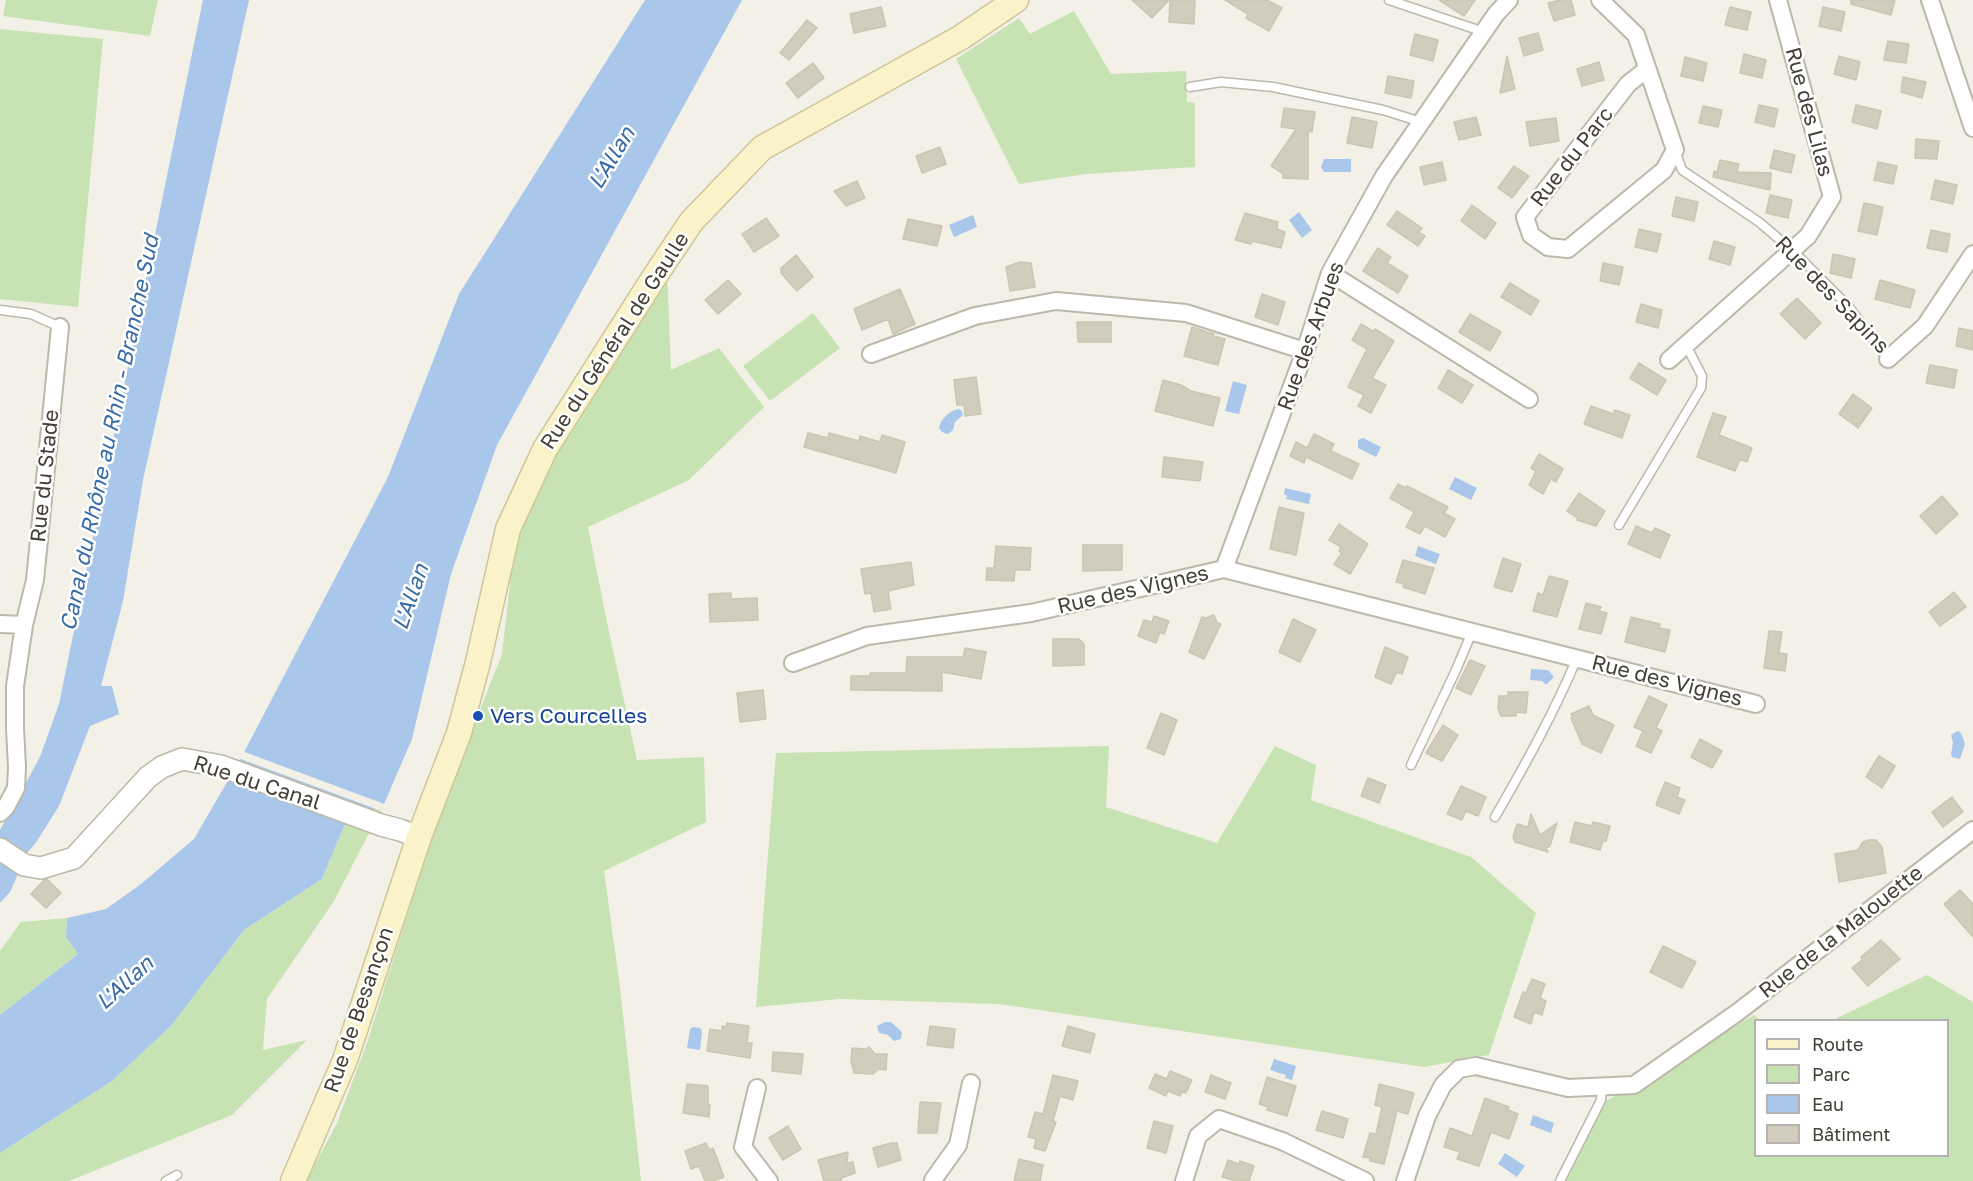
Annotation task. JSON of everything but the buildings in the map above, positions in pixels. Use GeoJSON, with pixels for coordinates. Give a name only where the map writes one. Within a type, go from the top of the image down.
{"type":"FeatureCollection","features":[{"type":"Feature","properties":{"kind":"main road","name":"Rue du Général de Gaulle"},"geometry":{"type":"LineString","coordinates":[[419,837],[459,733],[478,662],[508,529],[545,448],[692,222],[762,148],[960,38],[1016,0]]}},
{"type":"Feature","properties":{"kind":"main road","name":"Rue de Besançon"},"geometry":{"type":"LineString","coordinates":[[293,1181],[345,1060],[419,837]]}},
{"type":"Feature","properties":{"kind":"street","name":"Rue des Arbues"},"geometry":{"type":"LineString","coordinates":[[1224,569],[1305,351],[1330,273],[1384,176],[1496,14],[1509,0]]}},
{"type":"Feature","properties":{"kind":"street"},"geometry":{"type":"LineString","coordinates":[[1600,0],[1636,35],[1675,150]]}},
{"type":"Feature","properties":{"kind":"street","name":"Rue des Lilas"},"geometry":{"type":"LineString","coordinates":[[1669,360],[1808,236],[1832,197],[1778,0]]}},
{"type":"Feature","properties":{"kind":"street"},"geometry":{"type":"LineString","coordinates":[[1930,0],[1973,128]]}},
{"type":"Feature","properties":{"kind":"street","name":"Rue du Parc"},"geometry":{"type":"LineString","coordinates":[[1647,69],[1628,84],[1525,217],[1531,235],[1548,247],[1568,249],[1664,170],[1675,150]]}},
{"type":"Feature","properties":{"kind":"street","name":"Rue des Sapins"},"geometry":{"type":"LineString","coordinates":[[1888,359],[1925,326],[1973,254]]}},
{"type":"Feature","properties":{"kind":"street"},"geometry":{"type":"LineString","coordinates":[[1330,273],[1529,399]]}},
{"type":"Feature","properties":{"kind":"street"},"geometry":{"type":"LineString","coordinates":[[870,354],[975,316],[1056,301],[1186,313],[1305,351]]}},
{"type":"Feature","properties":{"kind":"street","name":"Rue du Stade"},"geometry":{"type":"LineString","coordinates":[[0,813],[6,807],[16,788],[15,686],[24,625],[35,580],[60,327]]}},
{"type":"Feature","properties":{"kind":"street","name":"Rue des Vignes"},"geometry":{"type":"LineString","coordinates":[[794,663],[867,636],[1031,613],[1224,569],[1756,704]]}},
{"type":"Feature","properties":{"kind":"street"},"geometry":{"type":"LineString","coordinates":[[0,624],[24,625]]}},
{"type":"Feature","properties":{"kind":"street","name":"Rue du Canal"},"geometry":{"type":"LineString","coordinates":[[0,849],[24,865],[41,868],[74,858],[148,777],[162,767],[182,759],[221,766],[419,837]]}},
{"type":"Feature","properties":{"kind":"street","name":"Rue de la Malouette"},"geometry":{"type":"LineString","coordinates":[[1405,1181],[1427,1116],[1443,1085],[1459,1069],[1476,1066],[1568,1088],[1634,1086],[1756,999],[1973,830]]}},
{"type":"Feature","properties":{"kind":"street"},"geometry":{"type":"LineString","coordinates":[[931,1181],[958,1145],[971,1083]]}},
{"type":"Feature","properties":{"kind":"street"},"geometry":{"type":"LineString","coordinates":[[757,1088],[743,1147],[769,1181]]}},
{"type":"Feature","properties":{"kind":"street"},"geometry":{"type":"LineString","coordinates":[[1184,1181],[1198,1136],[1219,1119],[1282,1141],[1365,1181]]}},
{"type":"Feature","properties":{"kind":"lane"},"geometry":{"type":"LineString","coordinates":[[1389,0],[1484,32]]}},
{"type":"Feature","properties":{"kind":"lane"},"geometry":{"type":"LineString","coordinates":[[1190,87],[1221,82],[1273,87],[1383,110],[1422,122]]}},
{"type":"Feature","properties":{"kind":"lane","name":"Rue des Sapins"},"geometry":{"type":"LineString","coordinates":[[1675,150],[1682,170],[1759,222],[1792,250],[1849,306],[1888,359]]}},
{"type":"Feature","properties":{"kind":"lane"},"geometry":{"type":"LineString","coordinates":[[0,310],[31,314],[60,327]]}},
{"type":"Feature","properties":{"kind":"lane"},"geometry":{"type":"LineString","coordinates":[[1619,525],[1701,388],[1702,376],[1686,345]]}},
{"type":"Feature","properties":{"kind":"lane"},"geometry":{"type":"LineString","coordinates":[[1411,765],[1472,632]]}},
{"type":"Feature","properties":{"kind":"lane","name":"Rue des Vignes"},"geometry":{"type":"LineString","coordinates":[[1495,817],[1537,744],[1577,658]]}},
{"type":"Feature","properties":{"kind":"lane"},"geometry":{"type":"LineString","coordinates":[[1560,1181],[1601,1100],[1602,1086]]}},
{"type":"Feature","properties":{"kind":"lane"},"geometry":{"type":"LineString","coordinates":[[166,1181],[177,1175]]}},
{"type":"Feature","properties":{"kind":"green space"},"geometry":{"type":"Polygon","coordinates":[[[6,0],[158,0],[150,36],[3,16],[6,0]]]}},
{"type":"Feature","properties":{"kind":"green space"},"geometry":{"type":"Polygon","coordinates":[[[1074,11],[1111,74],[1186,71],[1187,102],[1195,103],[1195,167],[1086,174],[1019,184],[956,59],[1019,18],[1030,34],[1074,11]]]}},
{"type":"Feature","properties":{"kind":"green space"},"geometry":{"type":"Polygon","coordinates":[[[0,29],[103,39],[78,307],[0,299],[0,29]]]}},
{"type":"Feature","properties":{"kind":"green space"},"geometry":{"type":"Polygon","coordinates":[[[667,270],[671,370],[719,348],[764,407],[689,480],[588,527],[637,760],[704,757],[706,822],[604,871],[620,987],[641,1181],[306,1181],[337,1123],[367,1043],[438,817],[502,654],[515,540],[549,462],[667,270]]]}},
{"type":"Feature","properties":{"kind":"green space"},"geometry":{"type":"Polygon","coordinates":[[[813,313],[840,348],[770,401],[743,366],[813,313]]]}},
{"type":"Feature","properties":{"kind":"green space"},"geometry":{"type":"Polygon","coordinates":[[[1109,746],[1106,807],[1217,843],[1275,746],[1316,765],[1311,800],[1471,857],[1536,913],[1489,1055],[1424,1067],[999,1004],[840,999],[756,1007],[776,753],[1109,746]]]}},
{"type":"Feature","properties":{"kind":"green space"},"geometry":{"type":"Polygon","coordinates":[[[384,804],[334,901],[267,999],[263,1050],[307,1040],[232,1115],[69,1181],[0,1181],[0,1153],[112,1081],[171,1026],[244,930],[322,879],[344,826],[384,804]]]}},
{"type":"Feature","properties":{"kind":"green space"},"geometry":{"type":"Polygon","coordinates":[[[67,918],[66,937],[78,954],[0,1015],[0,951],[21,922],[67,918]]]}},
{"type":"Feature","properties":{"kind":"green space"},"geometry":{"type":"Polygon","coordinates":[[[1927,975],[1973,1002],[1973,1181],[1556,1181],[1591,1110],[1754,1015],[1759,1019],[1754,1019],[1754,1157],[1949,1157],[1949,1019],[1835,1019],[1927,975]]]}},
{"type":"Feature","properties":{"kind":"water"},"geometry":{"type":"Polygon","coordinates":[[[203,0],[249,0],[143,480],[123,601],[101,686],[112,686],[119,714],[90,726],[59,806],[35,844],[23,857],[17,867],[17,876],[10,892],[0,903],[0,830],[40,757],[59,704],[203,0]]]}},
{"type":"Feature","properties":{"kind":"water","name":"L'Allan"},"geometry":{"type":"Polygon","coordinates":[[[645,0],[742,0],[497,445],[451,574],[412,739],[384,804],[344,826],[322,879],[244,930],[171,1026],[112,1081],[0,1153],[0,1015],[78,954],[66,937],[67,918],[106,909],[141,884],[194,839],[241,758],[388,477],[459,294],[645,0]]]}},
{"type":"Feature","properties":{"kind":"water"},"geometry":{"type":"Polygon","coordinates":[[[1324,159],[1351,159],[1351,172],[1324,172],[1321,167],[1324,159]]]}},
{"type":"Feature","properties":{"kind":"water"},"geometry":{"type":"Polygon","coordinates":[[[1299,212],[1312,230],[1302,238],[1289,220],[1299,212]]]}},
{"type":"Feature","properties":{"kind":"water"},"geometry":{"type":"Polygon","coordinates":[[[973,215],[977,227],[954,237],[949,225],[973,215]]]}},
{"type":"Feature","properties":{"kind":"water"},"geometry":{"type":"Polygon","coordinates":[[[1233,381],[1247,385],[1239,414],[1225,411],[1233,381]]]}},
{"type":"Feature","properties":{"kind":"water"},"geometry":{"type":"Polygon","coordinates":[[[959,409],[963,415],[955,422],[953,430],[948,434],[942,432],[939,428],[943,419],[952,411],[959,409]]]}},
{"type":"Feature","properties":{"kind":"water"},"geometry":{"type":"Polygon","coordinates":[[[1363,438],[1381,447],[1376,457],[1358,448],[1358,440],[1363,438]]]}},
{"type":"Feature","properties":{"kind":"water"},"geometry":{"type":"Polygon","coordinates":[[[1455,477],[1477,488],[1471,500],[1449,489],[1455,477]]]}},
{"type":"Feature","properties":{"kind":"water"},"geometry":{"type":"Polygon","coordinates":[[[1285,488],[1311,494],[1309,504],[1286,499],[1285,488]]]}},
{"type":"Feature","properties":{"kind":"water"},"geometry":{"type":"Polygon","coordinates":[[[1418,546],[1440,554],[1436,564],[1415,556],[1418,546]]]}},
{"type":"Feature","properties":{"kind":"water"},"geometry":{"type":"Polygon","coordinates":[[[1531,669],[1548,670],[1554,677],[1546,685],[1542,681],[1530,680],[1531,669]]]}},
{"type":"Feature","properties":{"kind":"water"},"geometry":{"type":"Polygon","coordinates":[[[1958,731],[1965,744],[1960,759],[1952,757],[1951,754],[1953,743],[1951,735],[1958,731]]]}},
{"type":"Feature","properties":{"kind":"water"},"geometry":{"type":"Polygon","coordinates":[[[891,1022],[902,1032],[901,1039],[894,1041],[888,1035],[879,1033],[877,1026],[891,1022]]]}},
{"type":"Feature","properties":{"kind":"water"},"geometry":{"type":"Polygon","coordinates":[[[700,1028],[702,1031],[700,1050],[687,1048],[690,1029],[700,1028]]]}},
{"type":"Feature","properties":{"kind":"water"},"geometry":{"type":"Polygon","coordinates":[[[1274,1059],[1296,1066],[1292,1080],[1285,1078],[1286,1075],[1270,1070],[1274,1059]]]}},
{"type":"Feature","properties":{"kind":"water"},"geometry":{"type":"Polygon","coordinates":[[[1533,1115],[1554,1123],[1551,1133],[1530,1125],[1533,1115]]]}},
{"type":"Feature","properties":{"kind":"water"},"geometry":{"type":"Polygon","coordinates":[[[1505,1153],[1525,1166],[1517,1177],[1498,1164],[1505,1153]]]}},
{"type":"Feature","properties":{"kind":"pier"},"geometry":{"type":"Polygon","coordinates":[[[242,751],[387,805],[379,810],[238,758],[242,751]]]}},
{"type":"Feature","properties":{"kind":"place","name":"Vers Courcelles"},"geometry":{"type":"Point","coordinates":[478,716]}},
{"type":"Feature","properties":{"kind":"water label","name":"Canal du Rhône au Rhin - Branche Sud"},"geometry":{"type":"Point","coordinates":[110,433]}}]}
